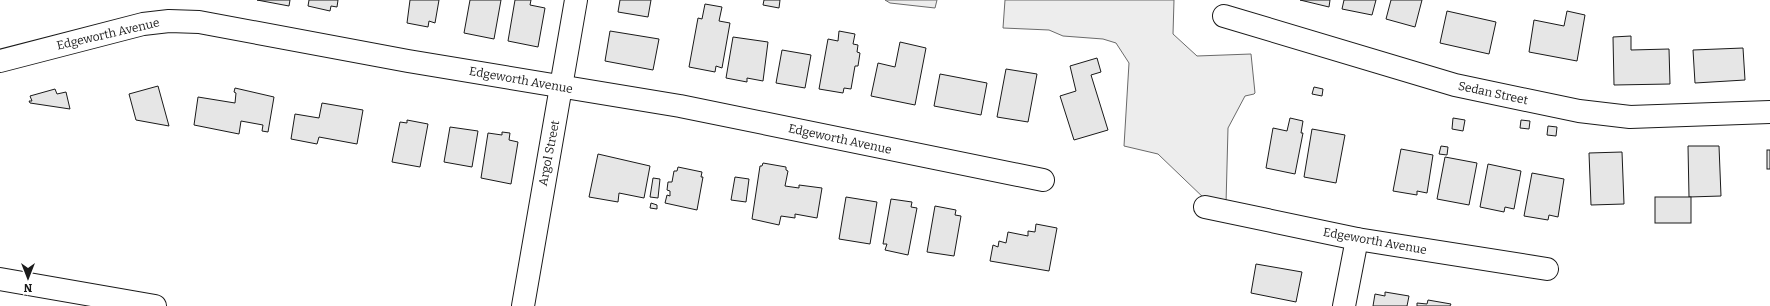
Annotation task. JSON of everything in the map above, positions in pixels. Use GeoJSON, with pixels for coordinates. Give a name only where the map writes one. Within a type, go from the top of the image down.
{"type":"FeatureCollection","features":[{"type":"Feature","properties":{"kind":"street","name":"Argol Street"},"geometry":{"type":"LineString","coordinates":[[523,306],[576,0]]}},
{"type":"Feature","properties":{"kind":"street","name":"Sedan Street"},"geometry":{"type":"LineString","coordinates":[[1224,16],[1455,85],[1579,112],[1630,117],[1770,112]]}},
{"type":"Feature","properties":{"kind":"street","name":"Edgeworth Avenue"},"geometry":{"type":"LineString","coordinates":[[0,61],[143,24],[169,21],[199,22],[561,88],[680,106],[1043,180]]}},
{"type":"Feature","properties":{"kind":"street","name":"Edgeworth Avenue"},"geometry":{"type":"LineString","coordinates":[[1205,207],[1357,238],[1547,270]]}},
{"type":"Feature","properties":{"kind":"street"},"geometry":{"type":"LineString","coordinates":[[1344,306],[1357,238]]}},
{"type":"Feature","properties":{"kind":"street"},"geometry":{"type":"LineString","coordinates":[[0,279],[155,306]]}},
{"type":"Feature","properties":{"kind":"shaded area"},"geometry":{"type":"Polygon","coordinates":[[[885,0],[937,0],[935,8],[890,3],[885,0]]]}},
{"type":"Feature","properties":{"kind":"shaded area"},"geometry":{"type":"Polygon","coordinates":[[[1005,0],[1174,0],[1173,34],[1197,56],[1251,54],[1255,93],[1245,96],[1228,128],[1226,204],[1207,201],[1158,154],[1124,146],[1129,63],[1116,43],[1103,39],[1063,36],[1049,30],[1003,28],[1005,0]]]}},
{"type":"Feature","properties":{"kind":"building"},"geometry":{"type":"Polygon","coordinates":[[[257,0],[290,0],[289,6],[257,0]]]}},
{"type":"Feature","properties":{"kind":"building"},"geometry":{"type":"Polygon","coordinates":[[[309,0],[338,0],[337,7],[331,6],[330,11],[308,6],[309,0]]]}},
{"type":"Feature","properties":{"kind":"building"},"geometry":{"type":"Polygon","coordinates":[[[410,0],[439,0],[435,23],[429,21],[428,27],[407,23],[410,0]]]}},
{"type":"Feature","properties":{"kind":"building"},"geometry":{"type":"Polygon","coordinates":[[[470,0],[501,0],[494,39],[464,33],[470,0]]]}},
{"type":"Feature","properties":{"kind":"building"},"geometry":{"type":"Polygon","coordinates":[[[515,0],[531,0],[530,5],[545,8],[538,47],[508,41],[515,0]]]}},
{"type":"Feature","properties":{"kind":"building"},"geometry":{"type":"Polygon","coordinates":[[[620,0],[651,0],[648,17],[618,12],[620,0]]]}},
{"type":"Feature","properties":{"kind":"building"},"geometry":{"type":"Polygon","coordinates":[[[764,0],[780,0],[779,8],[763,5],[764,0]]]}},
{"type":"Feature","properties":{"kind":"building"},"geometry":{"type":"Polygon","coordinates":[[[1300,0],[1330,0],[1329,7],[1300,0]]]}},
{"type":"Feature","properties":{"kind":"building"},"geometry":{"type":"Polygon","coordinates":[[[1344,0],[1376,0],[1372,15],[1342,9],[1344,0]]]}},
{"type":"Feature","properties":{"kind":"building"},"geometry":{"type":"Polygon","coordinates":[[[1391,0],[1422,0],[1415,27],[1386,19],[1391,0]]]}},
{"type":"Feature","properties":{"kind":"building"},"geometry":{"type":"Polygon","coordinates":[[[705,4],[722,7],[719,21],[730,23],[722,68],[716,66],[715,72],[689,67],[698,18],[702,19],[705,4]]]}},
{"type":"Feature","properties":{"kind":"building"},"geometry":{"type":"Polygon","coordinates":[[[1447,11],[1496,22],[1489,54],[1440,43],[1447,11]]]}},
{"type":"Feature","properties":{"kind":"building"},"geometry":{"type":"Polygon","coordinates":[[[1567,11],[1585,15],[1577,61],[1529,52],[1534,20],[1564,26],[1567,11]]]}},
{"type":"Feature","properties":{"kind":"building"},"geometry":{"type":"Polygon","coordinates":[[[610,31],[659,39],[653,70],[605,61],[610,31]]]}},
{"type":"Feature","properties":{"kind":"building"},"geometry":{"type":"Polygon","coordinates":[[[839,31],[855,34],[853,44],[858,45],[857,52],[860,53],[858,66],[855,66],[851,89],[844,88],[843,93],[819,89],[828,39],[838,41],[839,31]]]}},
{"type":"Feature","properties":{"kind":"building"},"geometry":{"type":"Polygon","coordinates":[[[1631,36],[1631,50],[1669,49],[1670,84],[1614,85],[1613,37],[1631,36]]]}},
{"type":"Feature","properties":{"kind":"building"},"geometry":{"type":"Polygon","coordinates":[[[733,37],[768,42],[763,81],[747,78],[747,82],[726,78],[733,37]]]}},
{"type":"Feature","properties":{"kind":"building"},"geometry":{"type":"Polygon","coordinates":[[[900,42],[926,48],[915,105],[871,96],[878,63],[895,67],[900,42]]]}},
{"type":"Feature","properties":{"kind":"building"},"geometry":{"type":"Polygon","coordinates":[[[1743,48],[1745,80],[1695,83],[1693,50],[1743,48]]]}},
{"type":"Feature","properties":{"kind":"building"},"geometry":{"type":"Polygon","coordinates":[[[782,50],[811,55],[805,88],[776,83],[782,50]]]}},
{"type":"Feature","properties":{"kind":"building"},"geometry":{"type":"Polygon","coordinates":[[[1097,58],[1101,72],[1091,75],[1108,130],[1074,140],[1060,96],[1076,91],[1070,66],[1097,58]]]}},
{"type":"Feature","properties":{"kind":"building"},"geometry":{"type":"Polygon","coordinates":[[[1006,69],[1037,74],[1028,122],[997,117],[1006,69]]]}},
{"type":"Feature","properties":{"kind":"building"},"geometry":{"type":"Polygon","coordinates":[[[940,74],[987,83],[981,115],[934,106],[940,74]]]}},
{"type":"Feature","properties":{"kind":"building"},"geometry":{"type":"Polygon","coordinates":[[[158,86],[169,126],[136,120],[129,94],[158,86]]]}},
{"type":"Feature","properties":{"kind":"building"},"geometry":{"type":"Polygon","coordinates":[[[1314,87],[1323,89],[1322,96],[1312,94],[1314,87]]]}},
{"type":"Feature","properties":{"kind":"building"},"geometry":{"type":"Polygon","coordinates":[[[235,88],[274,97],[268,132],[262,131],[263,125],[241,121],[239,134],[194,125],[198,97],[235,103],[235,88]]]}},
{"type":"Feature","properties":{"kind":"building"},"geometry":{"type":"Polygon","coordinates":[[[55,89],[57,94],[66,92],[70,109],[30,103],[29,101],[32,101],[30,96],[55,89]]]}},
{"type":"Feature","properties":{"kind":"building"},"geometry":{"type":"Polygon","coordinates":[[[322,103],[363,110],[357,144],[319,137],[317,144],[291,139],[295,114],[319,118],[322,103]]]}},
{"type":"Feature","properties":{"kind":"building"},"geometry":{"type":"Polygon","coordinates":[[[1290,118],[1303,121],[1301,133],[1303,133],[1295,174],[1266,168],[1273,128],[1287,131],[1290,118]]]}},
{"type":"Feature","properties":{"kind":"building"},"geometry":{"type":"Polygon","coordinates":[[[1453,118],[1465,120],[1463,131],[1452,129],[1453,118]]]}},
{"type":"Feature","properties":{"kind":"building"},"geometry":{"type":"Polygon","coordinates":[[[407,120],[428,124],[420,167],[392,162],[400,122],[407,123],[407,120]]]}},
{"type":"Feature","properties":{"kind":"building"},"geometry":{"type":"Polygon","coordinates":[[[1521,120],[1530,121],[1529,129],[1520,128],[1521,120]]]}},
{"type":"Feature","properties":{"kind":"building"},"geometry":{"type":"Polygon","coordinates":[[[1548,126],[1557,127],[1556,136],[1547,135],[1548,126]]]}},
{"type":"Feature","properties":{"kind":"building"},"geometry":{"type":"Polygon","coordinates":[[[450,127],[478,131],[472,167],[444,162],[450,127]]]}},
{"type":"Feature","properties":{"kind":"building"},"geometry":{"type":"Polygon","coordinates":[[[1312,129],[1345,135],[1336,183],[1304,177],[1312,129]]]}},
{"type":"Feature","properties":{"kind":"building"},"geometry":{"type":"Polygon","coordinates":[[[502,132],[510,133],[509,140],[518,142],[511,184],[481,178],[488,133],[502,135],[502,132]]]}},
{"type":"Feature","properties":{"kind":"building"},"geometry":{"type":"Polygon","coordinates":[[[1441,146],[1448,147],[1447,155],[1439,154],[1441,146]]]}},
{"type":"Feature","properties":{"kind":"building"},"geometry":{"type":"Polygon","coordinates":[[[1688,146],[1719,146],[1721,196],[1689,197],[1688,146]]]}},
{"type":"Feature","properties":{"kind":"building"},"geometry":{"type":"Polygon","coordinates":[[[1401,149],[1433,155],[1427,193],[1417,191],[1417,195],[1393,191],[1401,149]]]}},
{"type":"Feature","properties":{"kind":"building"},"geometry":{"type":"Polygon","coordinates":[[[1767,150],[1770,150],[1770,169],[1767,169],[1767,150]]]}},
{"type":"Feature","properties":{"kind":"building"},"geometry":{"type":"Polygon","coordinates":[[[1622,152],[1624,204],[1591,205],[1589,153],[1622,152]]]}},
{"type":"Feature","properties":{"kind":"building"},"geometry":{"type":"Polygon","coordinates":[[[598,154],[650,166],[644,198],[619,193],[618,202],[589,197],[598,154]]]}},
{"type":"Feature","properties":{"kind":"building"},"geometry":{"type":"Polygon","coordinates":[[[1445,157],[1477,163],[1469,205],[1437,199],[1445,157]]]}},
{"type":"Feature","properties":{"kind":"building"},"geometry":{"type":"Polygon","coordinates":[[[763,163],[786,167],[786,170],[788,171],[785,186],[799,188],[799,185],[822,188],[817,218],[795,214],[795,218],[781,216],[779,225],[752,219],[760,166],[762,166],[763,163]]]}},
{"type":"Feature","properties":{"kind":"building"},"geometry":{"type":"Polygon","coordinates":[[[1488,164],[1521,171],[1514,209],[1505,207],[1504,212],[1480,207],[1488,164]]]}},
{"type":"Feature","properties":{"kind":"building"},"geometry":{"type":"Polygon","coordinates":[[[678,167],[702,172],[701,177],[703,177],[697,210],[665,203],[667,195],[670,196],[670,191],[667,190],[668,182],[672,182],[674,171],[677,171],[678,167]]]}},
{"type":"Feature","properties":{"kind":"building"},"geometry":{"type":"Polygon","coordinates":[[[1532,173],[1564,179],[1558,217],[1549,215],[1548,220],[1524,216],[1532,173]]]}},
{"type":"Feature","properties":{"kind":"building"},"geometry":{"type":"Polygon","coordinates":[[[735,177],[749,179],[746,202],[731,200],[735,177]]]}},
{"type":"Feature","properties":{"kind":"building"},"geometry":{"type":"Polygon","coordinates":[[[653,178],[660,179],[658,198],[650,197],[653,178]]]}},
{"type":"Feature","properties":{"kind":"building"},"geometry":{"type":"Polygon","coordinates":[[[846,197],[877,202],[870,244],[839,239],[846,197]]]}},
{"type":"Feature","properties":{"kind":"building"},"geometry":{"type":"Polygon","coordinates":[[[1655,197],[1691,197],[1691,223],[1655,223],[1655,197]]]}},
{"type":"Feature","properties":{"kind":"building"},"geometry":{"type":"Polygon","coordinates":[[[891,199],[912,202],[911,207],[917,208],[908,255],[885,250],[887,244],[883,244],[891,199]]]}},
{"type":"Feature","properties":{"kind":"building"},"geometry":{"type":"Polygon","coordinates":[[[651,203],[657,205],[657,209],[650,208],[651,203]]]}},
{"type":"Feature","properties":{"kind":"building"},"geometry":{"type":"Polygon","coordinates":[[[935,206],[956,210],[955,215],[961,216],[954,256],[927,252],[935,206]]]}},
{"type":"Feature","properties":{"kind":"building"},"geometry":{"type":"Polygon","coordinates":[[[1036,224],[1057,228],[1049,271],[990,261],[993,245],[998,247],[999,241],[1006,243],[1008,232],[1028,236],[1028,231],[1035,232],[1036,224]]]}},
{"type":"Feature","properties":{"kind":"building"},"geometry":{"type":"Polygon","coordinates":[[[1256,264],[1302,272],[1296,302],[1251,293],[1256,264]]]}},
{"type":"Feature","properties":{"kind":"building"},"geometry":{"type":"Polygon","coordinates":[[[1385,292],[1409,296],[1407,306],[1373,306],[1375,294],[1385,296],[1385,292]]]}},
{"type":"Feature","properties":{"kind":"building"},"geometry":{"type":"Polygon","coordinates":[[[1428,300],[1451,304],[1450,306],[1417,306],[1417,303],[1427,304],[1428,300]]]}}]}
